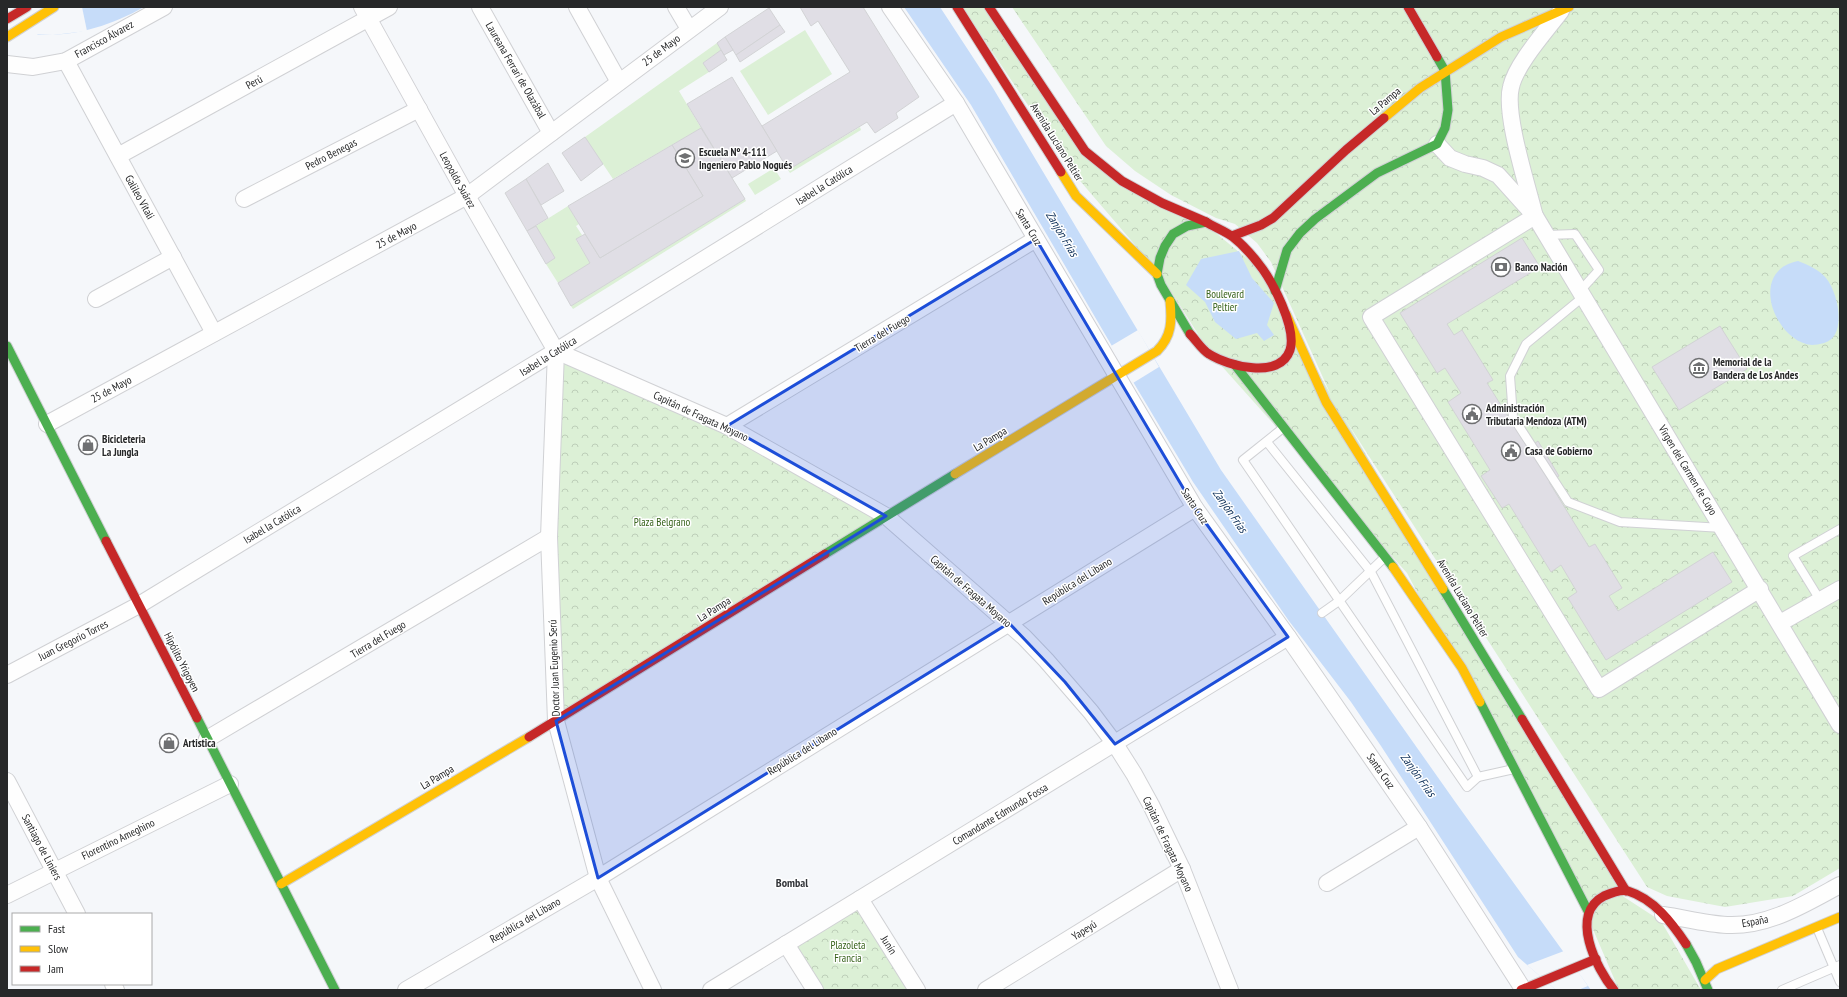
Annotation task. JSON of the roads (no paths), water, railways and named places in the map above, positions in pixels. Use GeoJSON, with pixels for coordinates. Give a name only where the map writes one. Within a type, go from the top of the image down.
{"type":"FeatureCollection","features":[{"type":"Feature","properties":{"kind":"street"},"geometry":{"type":"LineString","coordinates":[[9,17],[26,7]]}},
{"type":"Feature","properties":{"kind":"street"},"geometry":{"type":"LineString","coordinates":[[36,7],[42,16]]}},
{"type":"Feature","properties":{"kind":"street"},"geometry":{"type":"LineString","coordinates":[[7,37],[54,7]]}},
{"type":"Feature","properties":{"kind":"street","name":"Francisco Álvarez"},"geometry":{"type":"LineString","coordinates":[[7,64],[33,67],[66,60],[164,7]]}},
{"type":"Feature","properties":{"kind":"street","name":"Perú"},"geometry":{"type":"LineString","coordinates":[[118,156],[365,13],[390,7]]}},
{"type":"Feature","properties":{"kind":"street","name":"Laureana Ferrari de Olazábal"},"geometry":{"type":"LineString","coordinates":[[480,7],[551,133]]}},
{"type":"Feature","properties":{"kind":"street"},"geometry":{"type":"LineString","coordinates":[[577,7],[619,82]]}},
{"type":"Feature","properties":{"kind":"street"},"geometry":{"type":"LineString","coordinates":[[676,7],[689,29]]}},
{"type":"Feature","properties":{"kind":"street","name":"25 de Mayo"},"geometry":{"type":"LineString","coordinates":[[47,424],[467,196],[720,7]]}},
{"type":"Feature","properties":{"kind":"street","name":"Santa Cruz"},"geometry":{"type":"LineString","coordinates":[[890,7],[956,103],[1036,239],[1121,373],[1196,508],[1288,637],[1419,827],[1522,989]]}},
{"type":"Feature","properties":{"kind":"street","name":"Avenida Luciano Peltier"},"geometry":{"type":"LineString","coordinates":[[957,7],[1076,196],[1139,254],[1158,274]]}},
{"type":"Feature","properties":{"kind":"street","name":"Avenida Luciano Peltier"},"geometry":{"type":"LineString","coordinates":[[989,7],[1085,151],[1122,181],[1162,203],[1206,222]]}},
{"type":"Feature","properties":{"kind":"street"},"geometry":{"type":"LineString","coordinates":[[1275,291],[1288,250],[1300,233],[1314,219],[1377,173],[1437,144],[1445,128],[1448,110],[1445,71],[1408,7]]}},
{"type":"Feature","properties":{"kind":"street","name":"La Pampa"},"geometry":{"type":"LineString","coordinates":[[1232,236],[1261,225],[1273,218],[1346,150],[1420,88],[1501,37],[1566,8]]}},
{"type":"Feature","properties":{"kind":"street","name":"Virgen del Carmen de Cuyo"},"geometry":{"type":"LineString","coordinates":[[1535,216],[1513,129],[1510,88],[1518,68],[1566,8]]}},
{"type":"Feature","properties":{"kind":"street","name":"Leopoldo Suárez"},"geometry":{"type":"LineString","coordinates":[[365,13],[467,196],[556,351]]}},
{"type":"Feature","properties":{"kind":"street","name":"Galileo Vitali"},"geometry":{"type":"LineString","coordinates":[[66,60],[214,333]]}},
{"type":"Feature","properties":{"kind":"street","name":"Isabel la Católica"},"geometry":{"type":"LineString","coordinates":[[139,605],[556,351],[956,103]]}},
{"type":"Feature","properties":{"kind":"street","name":"Pedro Benegas"},"geometry":{"type":"LineString","coordinates":[[244,199],[419,109]]}},
{"type":"Feature","properties":{"kind":"street","name":"Virgen del Carmen de Cuyo"},"geometry":{"type":"LineString","coordinates":[[1437,144],[1450,158],[1465,164],[1483,168],[1498,175],[1535,216],[1760,589],[1840,725]]}},
{"type":"Feature","properties":{"kind":"street"},"geometry":{"type":"LineString","coordinates":[[1535,216],[1371,317],[1599,689],[1760,589]]}},
{"type":"Feature","properties":{"kind":"street"},"geometry":{"type":"LineString","coordinates":[[1187,346],[1235,365],[1253,369],[1269,367],[1282,361],[1290,351],[1292,341],[1286,314],[1275,291],[1259,264],[1232,236],[1206,222],[1188,226],[1173,234],[1165,246],[1160,258],[1158,274],[1161,285],[1187,330],[1208,354]]}},
{"type":"Feature","properties":{"kind":"street","name":"Tierra del Fuego"},"geometry":{"type":"LineString","coordinates":[[727,426],[1036,239]]}},
{"type":"Feature","properties":{"kind":"street"},"geometry":{"type":"LineString","coordinates":[[96,299],[173,257]]}},
{"type":"Feature","properties":{"kind":"street","name":"La Pampa"},"geometry":{"type":"LineString","coordinates":[[1155,353],[1170,337],[1172,323],[1170,301]]}},
{"type":"Feature","properties":{"kind":"street","name":"Avenida Luciano Peltier"},"geometry":{"type":"LineString","coordinates":[[1286,314],[1300,348],[1326,402],[1423,556],[1626,891]]}},
{"type":"Feature","properties":{"kind":"street","name":"Hipólito Yrigoyen"},"geometry":{"type":"LineString","coordinates":[[7,346],[11,364],[47,424],[335,990]]}},
{"type":"Feature","properties":{"kind":"street","name":"La Pampa"},"geometry":{"type":"LineString","coordinates":[[281,884],[556,721],[886,516],[1121,373],[1155,353],[1174,346]]}},
{"type":"Feature","properties":{"kind":"street","name":"Capitán de Fragata Moyano"},"geometry":{"type":"LineString","coordinates":[[556,351],[727,426],[886,516],[1009,623],[1046,660],[1091,712],[1115,744],[1151,805],[1182,869],[1230,990]]}},
{"type":"Feature","properties":{"kind":"street","name":"Doctor Juan Eugenio Serú"},"geometry":{"type":"LineString","coordinates":[[556,351],[549,537],[556,721],[598,878],[653,990]]}},
{"type":"Feature","properties":{"kind":"street"},"geometry":{"type":"LineString","coordinates":[[1235,365],[1283,428],[1386,557],[1462,668],[1516,769],[1588,911],[1587,928],[1589,940],[1596,959],[1614,990]]}},
{"type":"Feature","properties":{"kind":"street","name":"República del Libano"},"geometry":{"type":"LineString","coordinates":[[406,990],[598,878],[1196,508]]}},
{"type":"Feature","properties":{"kind":"street","name":"Tierra del Fuego"},"geometry":{"type":"LineString","coordinates":[[207,739],[549,537]]}},
{"type":"Feature","properties":{"kind":"street"},"geometry":{"type":"LineString","coordinates":[[1780,623],[1840,589]]}},
{"type":"Feature","properties":{"kind":"street","name":"Juan Gregorio Torres"},"geometry":{"type":"LineString","coordinates":[[7,675],[139,605]]}},
{"type":"Feature","properties":{"kind":"street","name":"Comandante Edmundo Fossa"},"geometry":{"type":"LineString","coordinates":[[711,990],[1288,637]]}},
{"type":"Feature","properties":{"kind":"street","name":"Santiago de Liniers"},"geometry":{"type":"LineString","coordinates":[[7,781],[76,913]]}},
{"type":"Feature","properties":{"kind":"street","name":"Florentino Ameghino"},"geometry":{"type":"LineString","coordinates":[[7,895],[230,784]]}},
{"type":"Feature","properties":{"kind":"street"},"geometry":{"type":"LineString","coordinates":[[1327,883],[1419,827]]}},
{"type":"Feature","properties":{"kind":"street","name":"Yapeyú"},"geometry":{"type":"LineString","coordinates":[[986,990],[1182,869]]}},
{"type":"Feature","properties":{"kind":"street","name":"España"},"geometry":{"type":"LineString","coordinates":[[1663,915],[1727,925],[1766,920],[1800,906],[1840,885]]}},
{"type":"Feature","properties":{"kind":"street"},"geometry":{"type":"LineString","coordinates":[[1588,911],[1594,902],[1610,893],[1626,891],[1646,901],[1663,915],[1684,940],[1705,980],[1708,990]]}},
{"type":"Feature","properties":{"kind":"street","name":"Junín"},"geometry":{"type":"LineString","coordinates":[[860,899],[917,990]]}},
{"type":"Feature","properties":{"kind":"street"},"geometry":{"type":"LineString","coordinates":[[1705,980],[1717,969],[1840,917]]}},
{"type":"Feature","properties":{"kind":"street"},"geometry":{"type":"LineString","coordinates":[[786,944],[815,990]]}},
{"type":"Feature","properties":{"kind":"street"},"geometry":{"type":"LineString","coordinates":[[1522,989],[1543,984],[1596,959]]}},
{"type":"Feature","properties":{"kind":"lane"},"geometry":{"type":"LineString","coordinates":[[1546,235],[1576,234],[1599,270],[1582,294],[1526,344],[1510,376],[1513,417],[1568,502],[1620,522],[1723,528]]}},
{"type":"Feature","properties":{"kind":"lane"},"geometry":{"type":"LineString","coordinates":[[1283,428],[1243,460],[1339,601],[1467,787],[1478,777],[1516,769]]}},
{"type":"Feature","properties":{"kind":"lane"},"geometry":{"type":"LineString","coordinates":[[1267,442],[1371,572],[1478,777]]}},
{"type":"Feature","properties":{"kind":"lane"},"geometry":{"type":"LineString","coordinates":[[1820,600],[1793,556],[1840,529]]}},
{"type":"Feature","properties":{"kind":"lane"},"geometry":{"type":"LineString","coordinates":[[1322,613],[1339,601],[1386,557]]}},
{"type":"Feature","properties":{"kind":"lane"},"geometry":{"type":"LineString","coordinates":[[1817,927],[1837,967],[1840,982]]}},
{"type":"Feature","properties":{"kind":"lane"},"geometry":{"type":"LineString","coordinates":[[1782,990],[1837,967]]}},
{"type":"Feature","properties":{"kind":"water"},"geometry":{"type":"Polygon","coordinates":[[[7,7],[144,7],[119,20],[80,32],[38,35],[7,7]]]}},
{"type":"Feature","properties":{"kind":"water","name":"Zanjón Frías"},"geometry":{"type":"Polygon","coordinates":[[[904,7],[940,7],[993,88],[1221,470],[1456,803],[1591,990],[1556,990],[1518,957],[1351,702],[1289,621],[1193,482],[971,105],[904,7]]]}},
{"type":"Feature","properties":{"kind":"water"},"geometry":{"type":"Polygon","coordinates":[[[1239,251],[1252,278],[1274,303],[1267,325],[1274,335],[1264,341],[1257,333],[1236,339],[1215,322],[1205,302],[1186,285],[1201,259],[1239,251]]]}},
{"type":"Feature","properties":{"kind":"water"},"geometry":{"type":"Polygon","coordinates":[[[1798,261],[1820,272],[1831,285],[1834,294],[1837,304],[1838,324],[1836,333],[1831,339],[1824,343],[1812,345],[1799,341],[1787,332],[1778,320],[1772,306],[1770,291],[1773,278],[1782,267],[1798,261]]]}},
{"type":"Feature","properties":{"kind":"place","name":"Escuela Nº 4-111 Ingeniero Pablo Nogués"},"geometry":{"type":"Point","coordinates":[685,158]}},
{"type":"Feature","properties":{"kind":"place","name":"Banco Nación"},"geometry":{"type":"Point","coordinates":[1501,267]}},
{"type":"Feature","properties":{"kind":"place","name":"Memorial de la Bandera de Los Andes"},"geometry":{"type":"Point","coordinates":[1699,368]}},
{"type":"Feature","properties":{"kind":"place","name":"Administración Tributaria Mendoza (ATM)"},"geometry":{"type":"Point","coordinates":[1472,414]}},
{"type":"Feature","properties":{"kind":"place","name":"Bicicleteria La Jungla"},"geometry":{"type":"Point","coordinates":[88,445]}},
{"type":"Feature","properties":{"kind":"place","name":"Casa de Gobierno"},"geometry":{"type":"Point","coordinates":[1511,451]}},
{"type":"Feature","properties":{"kind":"place","name":"Artistica"},"geometry":{"type":"Point","coordinates":[169,743]}},
{"type":"Feature","properties":{"kind":"district","name":"Bombal"},"geometry":{"type":"Point","coordinates":[792,883]}},
{"type":"Feature","properties":{"kind":"park label","name":"Boulevard Peltier"},"geometry":{"type":"Point","coordinates":[1225,300]}},
{"type":"Feature","properties":{"kind":"park label","name":"Plaza Belgrano"},"geometry":{"type":"Point","coordinates":[662,522]}},
{"type":"Feature","properties":{"kind":"park label","name":"Plazoleta Francia"},"geometry":{"type":"Point","coordinates":[848,951]}}]}
